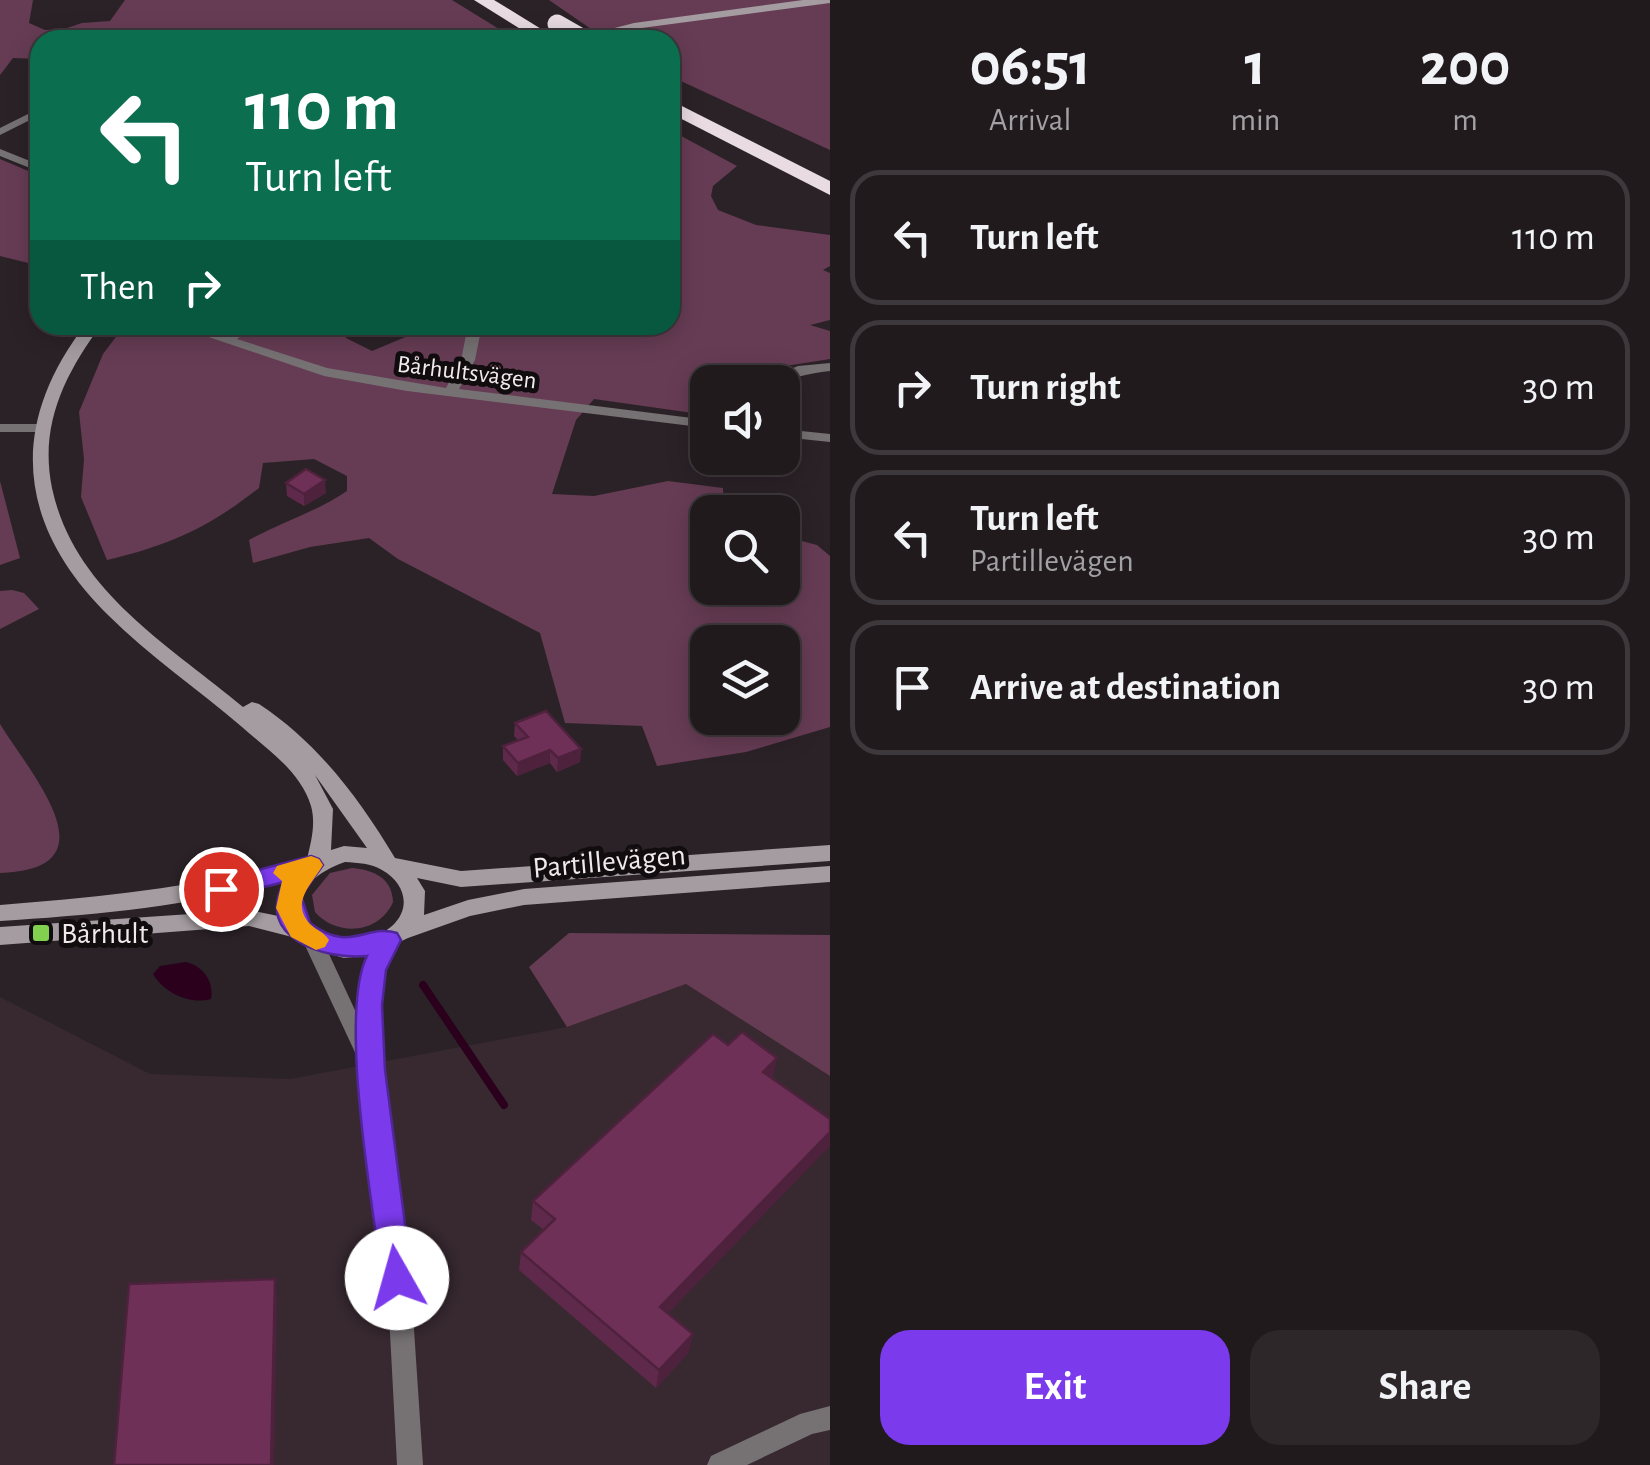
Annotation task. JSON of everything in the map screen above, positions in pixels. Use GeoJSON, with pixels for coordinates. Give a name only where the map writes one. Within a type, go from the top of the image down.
{"type":"FeatureCollection","features":[{"type":"Feature","properties":{"kind":"highway"},"geometry":{"type":"LineString","coordinates":[[482,0],[543,30]]}},
{"type":"Feature","properties":{"kind":"highway"},"geometry":{"type":"LineString","coordinates":[[516,0],[545,30]]}},
{"type":"Feature","properties":{"kind":"highway"},"geometry":{"type":"LineString","coordinates":[[680,90],[830,167]]}},
{"type":"Feature","properties":{"kind":"highway"},"geometry":{"type":"LineString","coordinates":[[680,111],[830,189]]}},
{"type":"Feature","properties":{"kind":"street"},"geometry":{"type":"LineString","coordinates":[[617,30],[828,0]]}},
{"type":"Feature","properties":{"kind":"street"},"geometry":{"type":"LineString","coordinates":[[0,132],[30,116]]}},
{"type":"Feature","properties":{"kind":"street"},"geometry":{"type":"LineString","coordinates":[[0,152],[30,165]]}},
{"type":"Feature","properties":{"kind":"street"},"geometry":{"type":"LineString","coordinates":[[86,335],[56,380],[41,428],[39,460],[45,499],[61,544],[102,602],[135,633],[220,695],[289,758],[320,802],[324,835],[314,864],[300,874],[288,896],[292,920],[306,934],[372,1070]]}},
{"type":"Feature","properties":{"kind":"street","name":"Bårhultsvägen"},"geometry":{"type":"LineString","coordinates":[[211,335],[309,368],[450,392],[690,422]]}},
{"type":"Feature","properties":{"kind":"street"},"geometry":{"type":"LineString","coordinates":[[226,340],[234,335]]}},
{"type":"Feature","properties":{"kind":"street"},"geometry":{"type":"LineString","coordinates":[[450,392],[464,374],[474,335]]}},
{"type":"Feature","properties":{"kind":"street"},"geometry":{"type":"LineString","coordinates":[[800,371],[830,367]]}},
{"type":"Feature","properties":{"kind":"street"},"geometry":{"type":"LineString","coordinates":[[0,428],[41,428]]}},
{"type":"Feature","properties":{"kind":"street"},"geometry":{"type":"LineString","coordinates":[[800,434],[830,438]]}},
{"type":"Feature","properties":{"kind":"street"},"geometry":{"type":"LineString","coordinates":[[220,695],[240,702],[294,738],[391,863],[406,875],[416,898],[414,910],[393,936],[370,982],[372,1070],[401,1314],[410,1465]]}},
{"type":"Feature","properties":{"kind":"street"},"geometry":{"type":"LineString","coordinates":[[0,913],[158,900],[256,882],[358,853],[391,863]]}},
{"type":"Feature","properties":{"kind":"street","name":"Partillevägen"},"geometry":{"type":"LineString","coordinates":[[391,863],[461,879],[830,853]]}},
{"type":"Feature","properties":{"kind":"street","name":"Partillevägen"},"geometry":{"type":"LineString","coordinates":[[393,936],[468,908],[524,897],[830,874]]}},
{"type":"Feature","properties":{"kind":"street"},"geometry":{"type":"LineString","coordinates":[[0,936],[249,918],[342,948],[374,945],[393,936]]}},
{"type":"Feature","properties":{"kind":"street"},"geometry":{"type":"LineString","coordinates":[[720,1465],[809,1422],[830,1418]]}},
{"type":"Feature","properties":{"kind":"shaded area"},"geometry":{"type":"Polygon","coordinates":[[[0,0],[33,0],[29,23],[45,30],[30,30],[30,59],[13,58],[0,75],[0,0]]]}},
{"type":"Feature","properties":{"kind":"shaded area"},"geometry":{"type":"Polygon","coordinates":[[[125,0],[452,0],[501,30],[45,30],[110,21],[125,0]]]}},
{"type":"Feature","properties":{"kind":"shaded area"},"geometry":{"type":"Polygon","coordinates":[[[549,0],[830,0],[830,150],[680,81],[680,30],[592,30],[549,0]]]}},
{"type":"Feature","properties":{"kind":"shaded area"},"geometry":{"type":"Polygon","coordinates":[[[680,135],[737,166],[713,186],[711,196],[718,210],[756,225],[830,235],[830,266],[823,270],[830,273],[830,320],[810,325],[830,331],[830,359],[792,365],[690,365],[690,413],[594,399],[576,420],[552,494],[594,496],[668,481],[723,488],[723,495],[690,495],[690,605],[800,605],[800,540],[817,545],[830,556],[830,727],[746,752],[657,766],[642,726],[565,723],[540,633],[398,559],[369,538],[310,547],[253,563],[249,540],[347,491],[347,476],[314,459],[263,463],[259,488],[223,514],[169,541],[107,560],[81,497],[84,459],[79,412],[103,354],[117,335],[346,338],[372,351],[410,335],[680,335],[680,135]]]}},
{"type":"Feature","properties":{"kind":"shaded area"},"geometry":{"type":"Polygon","coordinates":[[[0,159],[30,172],[30,264],[0,256],[0,159]]]}},
{"type":"Feature","properties":{"kind":"shaded area"},"geometry":{"type":"Polygon","coordinates":[[[0,481],[20,558],[0,565],[0,481]]]}},
{"type":"Feature","properties":{"kind":"shaded area"},"geometry":{"type":"Polygon","coordinates":[[[0,591],[24,593],[39,609],[0,629],[0,591]]]}},
{"type":"Feature","properties":{"kind":"shaded area"},"geometry":{"type":"Polygon","coordinates":[[[0,724],[45,793],[56,816],[59,838],[53,855],[35,868],[0,873],[0,724]]]}},
{"type":"Feature","properties":{"kind":"shaded area"},"geometry":{"type":"Polygon","coordinates":[[[352,868],[368,871],[385,881],[393,902],[378,921],[346,928],[315,912],[312,895],[330,873],[352,868]]]}},
{"type":"Feature","properties":{"kind":"shaded area"},"geometry":{"type":"Polygon","coordinates":[[[569,933],[830,935],[830,1076],[686,984],[567,1027],[529,967],[569,933]]]}},
{"type":"Feature","properties":{"kind":"shaded area"},"geometry":{"type":"Polygon","coordinates":[[[186,962],[206,975],[211,999],[178,996],[153,974],[160,966],[186,962]]]}},
{"type":"Feature","properties":{"kind":"shaded area"},"geometry":{"type":"Polygon","coordinates":[[[686,984],[830,1076],[830,1465],[0,1465],[0,997],[150,1074],[290,1079],[567,1027],[686,984]]]}},
{"type":"Feature","properties":{"kind":"building"},"geometry":{"type":"Polygon","coordinates":[[[306,469],[325,480],[304,494],[286,483],[306,469]]]}},
{"type":"Feature","properties":{"kind":"building"},"geometry":{"type":"Polygon","coordinates":[[[546,711],[581,749],[558,758],[550,750],[518,763],[503,746],[528,737],[515,723],[546,711]]]}},
{"type":"Feature","properties":{"kind":"building"},"geometry":{"type":"Polygon","coordinates":[[[742,1032],[777,1058],[763,1072],[830,1119],[830,1132],[660,1307],[693,1334],[659,1370],[521,1252],[555,1219],[533,1201],[713,1034],[728,1045],[742,1032]]]}},
{"type":"Feature","properties":{"kind":"building"},"geometry":{"type":"Polygon","coordinates":[[[275,1279],[271,1465],[114,1465],[129,1284],[275,1279]]]}},
{"type":"Feature","properties":{"kind":"waterway"},"geometry":{"type":"LineString","coordinates":[[423,985],[504,1105]]}},
{"type":"Feature","properties":{"kind":"slow traffic"},"geometry":{"type":"LineString","coordinates":[[285,873],[311,865],[300,874],[288,896],[292,920],[316,940]]}},
{"type":"Feature","properties":{"kind":"place","name":"Bårhult"},"geometry":{"type":"Point","coordinates":[41,933]}},
{"type":"Feature","properties":{"kind":"route"},"geometry":{"type":"LineString","coordinates":[[221,889],[311,865],[300,874],[288,896],[292,920],[300,930],[326,945],[342,948],[388,940],[373,970],[369,1005],[372,1070],[397,1278]]}}]}
